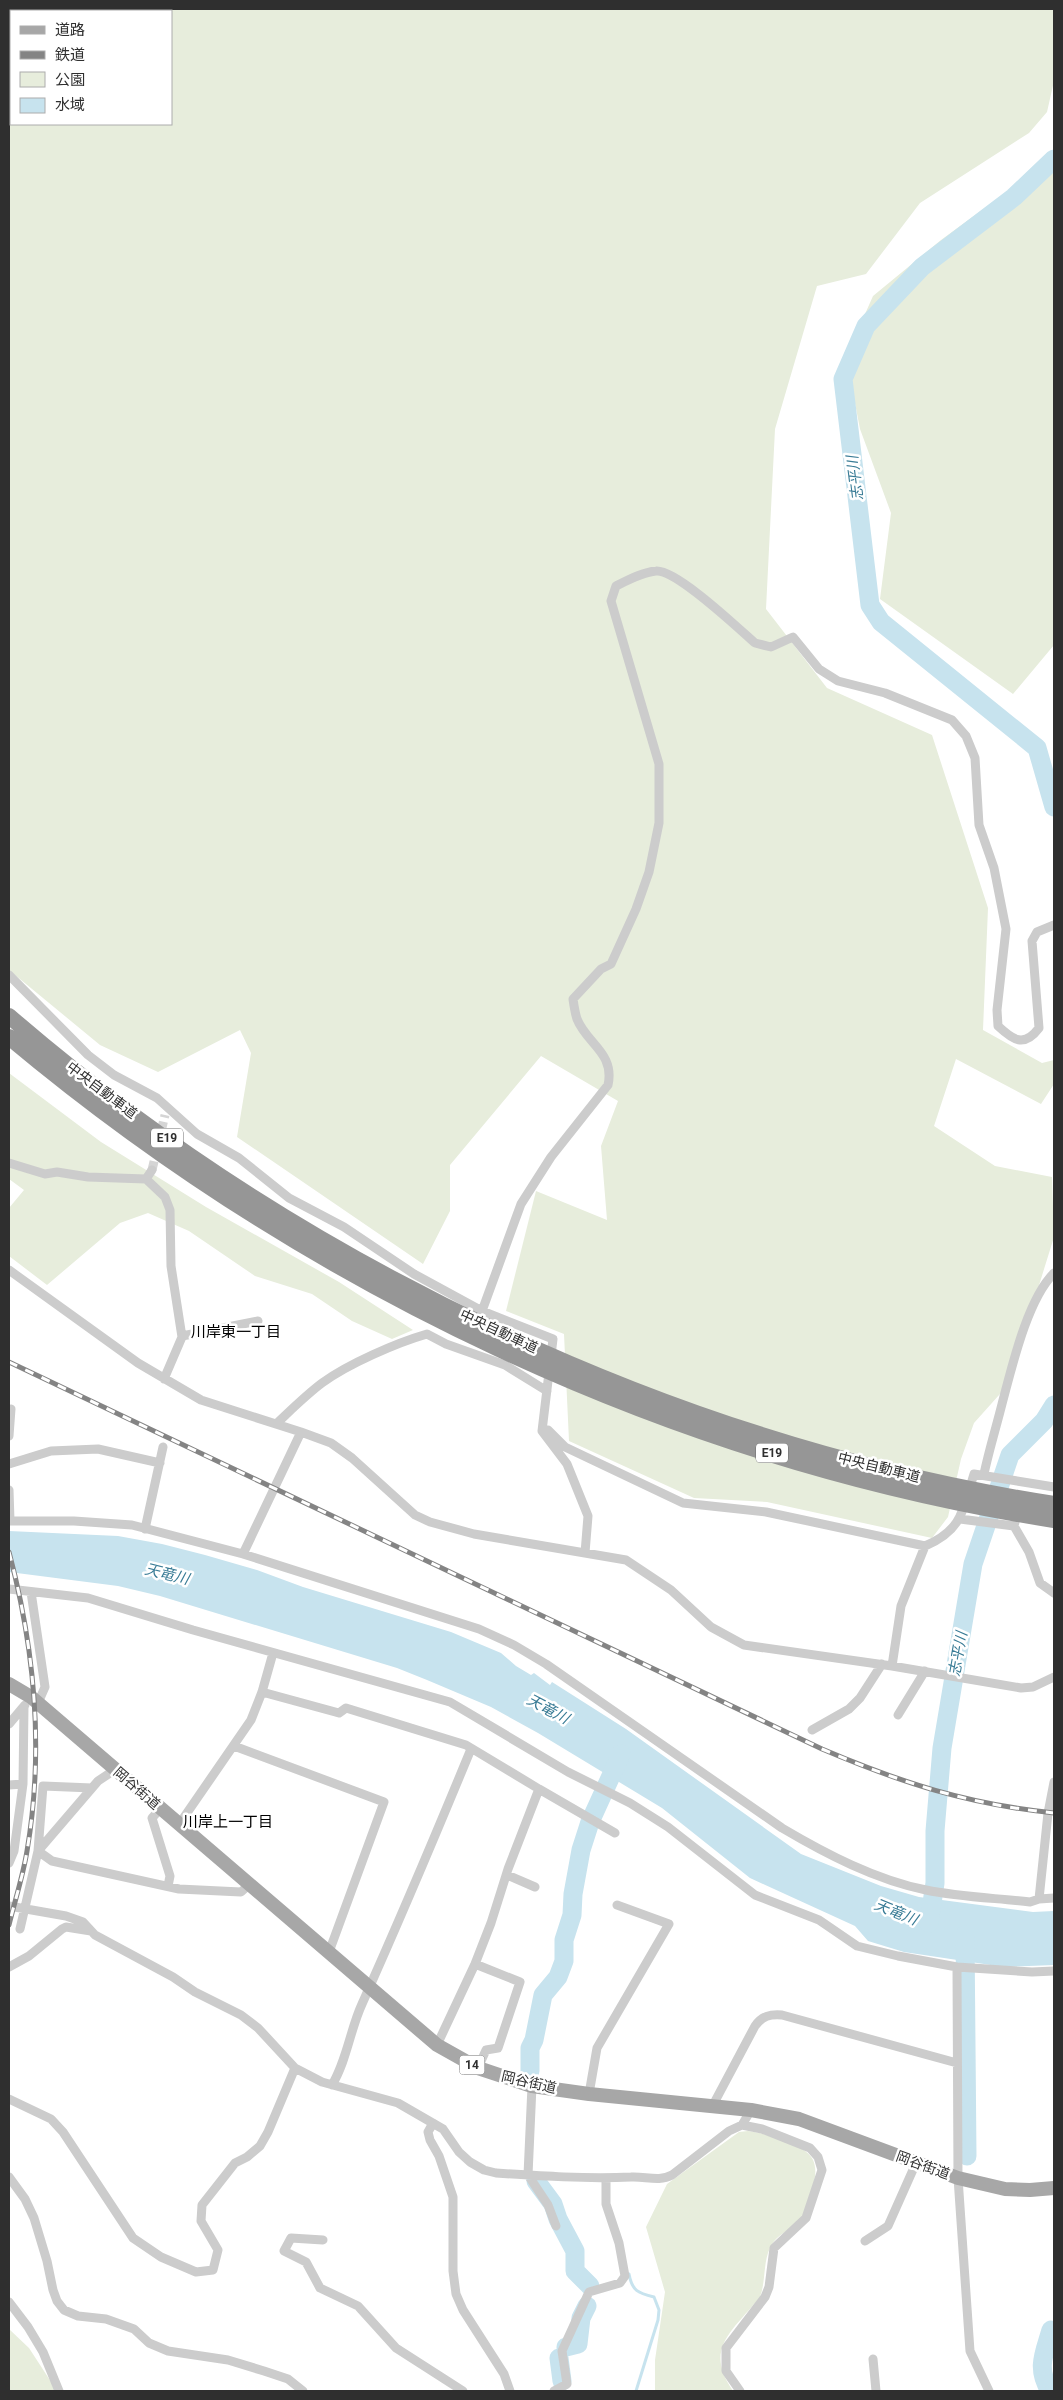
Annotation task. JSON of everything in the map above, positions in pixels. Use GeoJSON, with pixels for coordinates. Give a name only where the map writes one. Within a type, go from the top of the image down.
{"type":"FeatureCollection","features":[{"type":"Feature","properties":{"kind":"highway"},"geometry":{"type":"LineString","coordinates":[[9,1005],[115,1100]]}},
{"type":"Feature","properties":{"kind":"highway","name":"中央自動車道"},"geometry":{"type":"LineString","coordinates":[[9,1016],[40,1043],[115,1100],[235,1185],[335,1245],[450,1308],[594,1382]]}},
{"type":"Feature","properties":{"kind":"highway","name":"中央自動車道"},"geometry":{"type":"LineString","coordinates":[[9,1037],[120,1125],[224,1196],[327,1260],[445,1323],[594,1382],[890,1471],[959,1503],[1033,1509],[1054,1504]]}},
{"type":"Feature","properties":{"kind":"highway"},"geometry":{"type":"LineString","coordinates":[[9,1046],[119,1132],[172,1167],[224,1196]]}},
{"type":"Feature","properties":{"kind":"highway","name":"中央自動車道"},"geometry":{"type":"LineString","coordinates":[[1033,1509],[1054,1520]]}},
{"type":"Feature","properties":{"kind":"main road","name":"岡谷街道"},"geometry":{"type":"LineString","coordinates":[[9,1684],[116,1769],[437,2045],[478,2068],[532,2086],[588,2094],[712,2105],[799,2119],[958,2178],[1005,2189],[1054,2189]]}},
{"type":"Feature","properties":{"kind":"street"},"geometry":{"type":"LineString","coordinates":[[482,1311],[521,1204],[551,1157],[608,1085],[610,1073],[604,1057],[578,1020],[573,999],[601,969],[611,964],[636,909],[649,872],[659,823],[659,764],[611,601],[616,586],[631,578],[657,570],[678,578],[755,643],[771,647],[793,637],[818,669],[838,681],[885,693],[952,720],[966,736],[975,758],[979,825],[994,868],[1006,929],[997,1018],[998,1026],[1010,1037],[1022,1041],[1033,1037],[1039,1028],[1032,941],[1037,932],[1054,925]]}},
{"type":"Feature","properties":{"kind":"street"},"geometry":{"type":"LineString","coordinates":[[9,975],[88,1055],[114,1075],[157,1098],[168,1111],[197,1134],[239,1158],[289,1198],[344,1227],[414,1274],[482,1311],[553,1339],[542,1431],[567,1464],[588,1516],[585,1553]]}},
{"type":"Feature","properties":{"kind":"street"},"geometry":{"type":"LineString","coordinates":[[9,1163],[45,1174],[57,1172],[88,1177],[146,1180],[165,1197],[170,1210],[171,1266],[182,1336],[164,1379]]}},
{"type":"Feature","properties":{"kind":"street"},"geometry":{"type":"LineString","coordinates":[[146,1180],[152,1170]]}},
{"type":"Feature","properties":{"kind":"street"},"geometry":{"type":"LineString","coordinates":[[9,1270],[48,1300],[164,1379],[201,1400],[301,1432],[331,1444],[352,1458],[415,1515],[430,1522],[474,1534],[626,1560],[671,1590],[710,1627],[744,1645],[882,1664],[1021,1688],[1033,1687],[1054,1677]]}},
{"type":"Feature","properties":{"kind":"street"},"geometry":{"type":"LineString","coordinates":[[984,1474],[991,1439],[1015,1350],[1035,1304],[1054,1273]]}},
{"type":"Feature","properties":{"kind":"street"},"geometry":{"type":"LineString","coordinates":[[182,1336],[258,1321]]}},
{"type":"Feature","properties":{"kind":"street"},"geometry":{"type":"LineString","coordinates":[[276,1424],[321,1383],[337,1372],[411,1339],[427,1334],[446,1344],[505,1366],[547,1391]]}},
{"type":"Feature","properties":{"kind":"street"},"geometry":{"type":"LineString","coordinates":[[9,1436],[10,1413]]}},
{"type":"Feature","properties":{"kind":"street"},"geometry":{"type":"LineString","coordinates":[[542,1420],[551,1434],[565,1447],[683,1503],[766,1512],[925,1546],[942,1539],[952,1530],[959,1503],[974,1474],[984,1474],[1023,1483],[1054,1487]]}},
{"type":"Feature","properties":{"kind":"street"},"geometry":{"type":"LineString","coordinates":[[243,1554],[301,1432]]}},
{"type":"Feature","properties":{"kind":"street"},"geometry":{"type":"LineString","coordinates":[[145,1529],[163,1447]]}},
{"type":"Feature","properties":{"kind":"street"},"geometry":{"type":"LineString","coordinates":[[9,1464],[51,1451],[98,1449],[160,1463]]}},
{"type":"Feature","properties":{"kind":"street"},"geometry":{"type":"LineString","coordinates":[[1014,1526],[1023,1483]]}},
{"type":"Feature","properties":{"kind":"street"},"geometry":{"type":"LineString","coordinates":[[9,1490],[9,1521],[74,1521],[132,1525],[243,1554],[479,1629],[514,1645],[631,1722],[782,1828],[811,1845],[902,1884],[938,1892],[1030,1902],[1039,1898],[1054,1898]]}},
{"type":"Feature","properties":{"kind":"street"},"geometry":{"type":"LineString","coordinates":[[959,1503],[1014,1526],[1029,1552],[1040,1583],[1054,1593]]}},
{"type":"Feature","properties":{"kind":"street"},"geometry":{"type":"LineString","coordinates":[[892,1666],[901,1606],[925,1546]]}},
{"type":"Feature","properties":{"kind":"street"},"geometry":{"type":"LineString","coordinates":[[9,1589],[88,1598],[274,1653],[450,1702],[568,1772],[630,1803],[668,1827],[755,1895],[819,1920],[857,1946],[957,1967],[1032,1972],[1054,1971]]}},
{"type":"Feature","properties":{"kind":"street"},"geometry":{"type":"LineString","coordinates":[[9,1724],[45,1687],[31,1592]]}},
{"type":"Feature","properties":{"kind":"street"},"geometry":{"type":"LineString","coordinates":[[180,1824],[251,1720],[274,1653]]}},
{"type":"Feature","properties":{"kind":"street"},"geometry":{"type":"LineString","coordinates":[[812,1730],[849,1710],[860,1698],[882,1664]]}},
{"type":"Feature","properties":{"kind":"street"},"geometry":{"type":"LineString","coordinates":[[898,1715],[925,1671]]}},
{"type":"Feature","properties":{"kind":"street"},"geometry":{"type":"LineString","coordinates":[[262,1692],[339,1713],[346,1708],[466,1745],[615,1833]]}},
{"type":"Feature","properties":{"kind":"street"},"geometry":{"type":"LineString","coordinates":[[9,1863],[14,1851],[31,1702]]}},
{"type":"Feature","properties":{"kind":"street"},"geometry":{"type":"LineString","coordinates":[[234,1746],[384,1802],[329,1952]]}},
{"type":"Feature","properties":{"kind":"street"},"geometry":{"type":"LineString","coordinates":[[332,2085],[340,2072],[354,2022],[471,1749]]}},
{"type":"Feature","properties":{"kind":"street"},"geometry":{"type":"LineString","coordinates":[[38,1851],[98,1781],[116,1769]]}},
{"type":"Feature","properties":{"kind":"street"},"geometry":{"type":"LineString","coordinates":[[1039,1898],[1048,1812],[1054,1782]]}},
{"type":"Feature","properties":{"kind":"street"},"geometry":{"type":"LineString","coordinates":[[9,1785],[23,1784]]}},
{"type":"Feature","properties":{"kind":"street"},"geometry":{"type":"LineString","coordinates":[[20,1929],[38,1851],[43,1786],[92,1788]]}},
{"type":"Feature","properties":{"kind":"street"},"geometry":{"type":"LineString","coordinates":[[437,2045],[475,1964],[501,1898],[506,1875],[539,1789]]}},
{"type":"Feature","properties":{"kind":"street"},"geometry":{"type":"LineString","coordinates":[[161,1808],[152,1818],[170,1876],[168,1886]]}},
{"type":"Feature","properties":{"kind":"street"},"geometry":{"type":"LineString","coordinates":[[38,1851],[52,1861],[168,1886],[241,1892],[250,1884]]}},
{"type":"Feature","properties":{"kind":"street"},"geometry":{"type":"LineString","coordinates":[[506,1875],[535,1887]]}},
{"type":"Feature","properties":{"kind":"street"},"geometry":{"type":"LineString","coordinates":[[588,2094],[597,2048],[669,1924],[617,1905]]}},
{"type":"Feature","properties":{"kind":"street"},"geometry":{"type":"LineString","coordinates":[[9,1906],[28,1911],[66,1916],[83,1922],[91,1931],[174,1977],[194,1992],[241,2015],[258,2028],[295,2068],[332,2085],[398,2104],[443,2129],[459,2152],[470,2162],[484,2170],[528,2175],[606,2179],[633,2177],[664,2179],[729,2132],[742,2125],[751,2110]]}},
{"type":"Feature","properties":{"kind":"street"},"geometry":{"type":"LineString","coordinates":[[9,1967],[29,1956],[66,1927],[91,1931]]}},
{"type":"Feature","properties":{"kind":"street"},"geometry":{"type":"LineString","coordinates":[[475,1964],[520,1982],[498,2048],[486,2050],[478,2068]]}},
{"type":"Feature","properties":{"kind":"street"},"geometry":{"type":"LineString","coordinates":[[957,1967],[958,2178],[970,2350],[989,2391]]}},
{"type":"Feature","properties":{"kind":"street"},"geometry":{"type":"LineString","coordinates":[[712,2105],[755,2026],[764,2016],[772,2014],[782,2015],[957,2063]]}},
{"type":"Feature","properties":{"kind":"street"},"geometry":{"type":"LineString","coordinates":[[9,2099],[51,2119],[85,2165],[133,2238],[161,2257],[196,2272],[207,2272],[213,2270],[218,2250],[202,2221],[202,2205],[235,2163],[247,2157],[260,2146],[268,2132],[295,2068]]}},
{"type":"Feature","properties":{"kind":"street"},"geometry":{"type":"LineString","coordinates":[[532,2086],[528,2175],[548,2205],[556,2226]]}},
{"type":"Feature","properties":{"kind":"street"},"geometry":{"type":"LineString","coordinates":[[433,2123],[428,2132],[430,2140],[439,2156],[453,2197],[453,2271],[456,2294],[463,2310],[504,2374],[510,2391]]}},
{"type":"Feature","properties":{"kind":"street"},"geometry":{"type":"LineString","coordinates":[[740,2391],[726,2371],[726,2348],[765,2298],[769,2287],[774,2248],[806,2218],[822,2170],[818,2156],[810,2148],[762,2129],[742,2125]]}},
{"type":"Feature","properties":{"kind":"street"},"geometry":{"type":"LineString","coordinates":[[865,2241],[888,2226],[916,2163]]}},
{"type":"Feature","properties":{"kind":"street"},"geometry":{"type":"LineString","coordinates":[[9,2177],[25,2199],[34,2218],[47,2261],[53,2290],[57,2301],[64,2310],[78,2316],[106,2320],[134,2329],[149,2343],[168,2351],[228,2360],[264,2371],[288,2380],[303,2391]]}},
{"type":"Feature","properties":{"kind":"street"},"geometry":{"type":"LineString","coordinates":[[554,2391],[567,2384],[562,2351],[589,2292],[620,2283],[625,2276],[619,2243],[606,2204],[606,2179]]}},
{"type":"Feature","properties":{"kind":"street"},"geometry":{"type":"LineString","coordinates":[[323,2240],[291,2238],[284,2251],[306,2262],[320,2288],[358,2306],[396,2348],[463,2391]]}},
{"type":"Feature","properties":{"kind":"street"},"geometry":{"type":"LineString","coordinates":[[9,2302],[28,2327],[43,2352],[59,2391]]}},
{"type":"Feature","properties":{"kind":"street"},"geometry":{"type":"LineString","coordinates":[[873,2359],[876,2391]]}},
{"type":"Feature","properties":{"kind":"green space"},"geometry":{"type":"Polygon","coordinates":[[[9,9],[1054,9],[1054,81],[1047,112],[1029,133],[920,203],[866,274],[817,286],[775,429],[766,609],[827,688],[932,735],[988,908],[983,1030],[1042,1063],[1054,1060],[1054,1084],[1041,1104],[956,1059],[934,1126],[995,1166],[1052,1177],[1054,1237],[1008,1385],[974,1423],[961,1459],[948,1517],[932,1538],[767,1502],[694,1498],[569,1441],[564,1334],[506,1311],[536,1191],[607,1220],[601,1146],[618,1101],[541,1056],[450,1165],[450,1211],[423,1264],[237,1137],[251,1053],[240,1030],[158,1072],[100,1045],[9,970],[9,9]]]}},
{"type":"Feature","properties":{"kind":"green space"},"geometry":{"type":"Polygon","coordinates":[[[1054,157],[1054,645],[1013,694],[880,599],[891,513],[860,429],[846,357],[873,296],[941,240],[1054,157]]]}},
{"type":"Feature","properties":{"kind":"green space"},"geometry":{"type":"Polygon","coordinates":[[[9,1073],[101,1142],[206,1207],[339,1282],[413,1330],[392,1339],[352,1321],[312,1294],[255,1276],[189,1231],[148,1213],[120,1223],[47,1285],[9,1256],[9,1208],[24,1190],[9,1179],[9,1073]]]}},
{"type":"Feature","properties":{"kind":"green space"},"geometry":{"type":"Polygon","coordinates":[[[748,2131],[784,2140],[809,2154],[814,2163],[815,2177],[809,2204],[801,2219],[773,2243],[766,2259],[760,2297],[725,2341],[721,2351],[721,2363],[724,2376],[733,2391],[655,2391],[655,2360],[665,2292],[646,2227],[667,2184],[739,2132],[748,2131]]]}},
{"type":"Feature","properties":{"kind":"green space"},"geometry":{"type":"Polygon","coordinates":[[[9,2329],[29,2348],[57,2391],[9,2391],[9,2329]]]}},
{"type":"Feature","properties":{"kind":"water","name":"天竜川"},"geometry":{"type":"Polygon","coordinates":[[[9,1531],[118,1536],[162,1544],[257,1570],[303,1587],[451,1632],[501,1653],[516,1666],[531,1675],[534,1673],[550,1685],[552,1682],[626,1729],[801,1854],[881,1886],[919,1897],[1033,1912],[1054,1911],[1054,1965],[1004,1967],[904,1952],[868,1941],[855,1926],[750,1878],[662,1808],[538,1733],[491,1707],[397,1668],[160,1596],[118,1586],[9,1572],[9,1531]]]}},
{"type":"Feature","properties":{"kind":"waterway","name":"志平川"},"geometry":{"type":"LineString","coordinates":[[1054,159],[1014,197],[922,267],[866,326],[843,379],[870,605],[881,622],[1037,748],[1054,807]]}},
{"type":"Feature","properties":{"kind":"waterway","name":"志平川"},"geometry":{"type":"LineString","coordinates":[[929,1923],[935,1883],[935,1831],[942,1748],[973,1564],[1010,1455],[1044,1421],[1054,1405]]}},
{"type":"Feature","properties":{"kind":"waterway"},"geometry":{"type":"LineString","coordinates":[[530,2071],[530,2048],[534,2040],[543,1995],[558,1977],[564,1961],[564,1940],[572,1915],[573,1894],[581,1850],[590,1822],[621,1754]]}},
{"type":"Feature","properties":{"kind":"waterway"},"geometry":{"type":"LineString","coordinates":[[965,1935],[967,2156]]}},
{"type":"Feature","properties":{"kind":"waterway"},"geometry":{"type":"LineString","coordinates":[[536,2181],[553,2204],[558,2219],[575,2251],[575,2271],[590,2286]]}},
{"type":"Feature","properties":{"kind":"waterway"},"geometry":{"type":"LineString","coordinates":[[629,2274],[634,2288],[654,2297],[659,2310],[658,2320],[636,2391]]}},
{"type":"Feature","properties":{"kind":"waterway"},"geometry":{"type":"LineString","coordinates":[[566,2347],[578,2344],[581,2318],[587,2306]]}},
{"type":"Feature","properties":{"kind":"waterway"},"geometry":{"type":"LineString","coordinates":[[1050,2391],[1042,2368],[1051,2330]]}},
{"type":"Feature","properties":{"kind":"waterway"},"geometry":{"type":"LineString","coordinates":[[559,2358],[562,2381]]}},
{"type":"Feature","properties":{"kind":"tunnel"},"geometry":{"type":"LineString","coordinates":[[152,1170],[165,1115]]}},
{"type":"Feature","properties":{"kind":"railway"},"geometry":{"type":"LineString","coordinates":[[9,1362],[822,1749],[908,1782],[963,1798],[1054,1813]]}},
{"type":"Feature","properties":{"kind":"railway"},"geometry":{"type":"LineString","coordinates":[[9,1552],[18,1589],[31,1663],[36,1738],[35,1776],[27,1851],[9,1925]]}},
{"type":"Feature","properties":{"kind":"district","name":"川岸東一丁目"},"geometry":{"type":"Point","coordinates":[236,1332]}},
{"type":"Feature","properties":{"kind":"district","name":"川岸上一丁目"},"geometry":{"type":"Point","coordinates":[228,1822]}}]}
